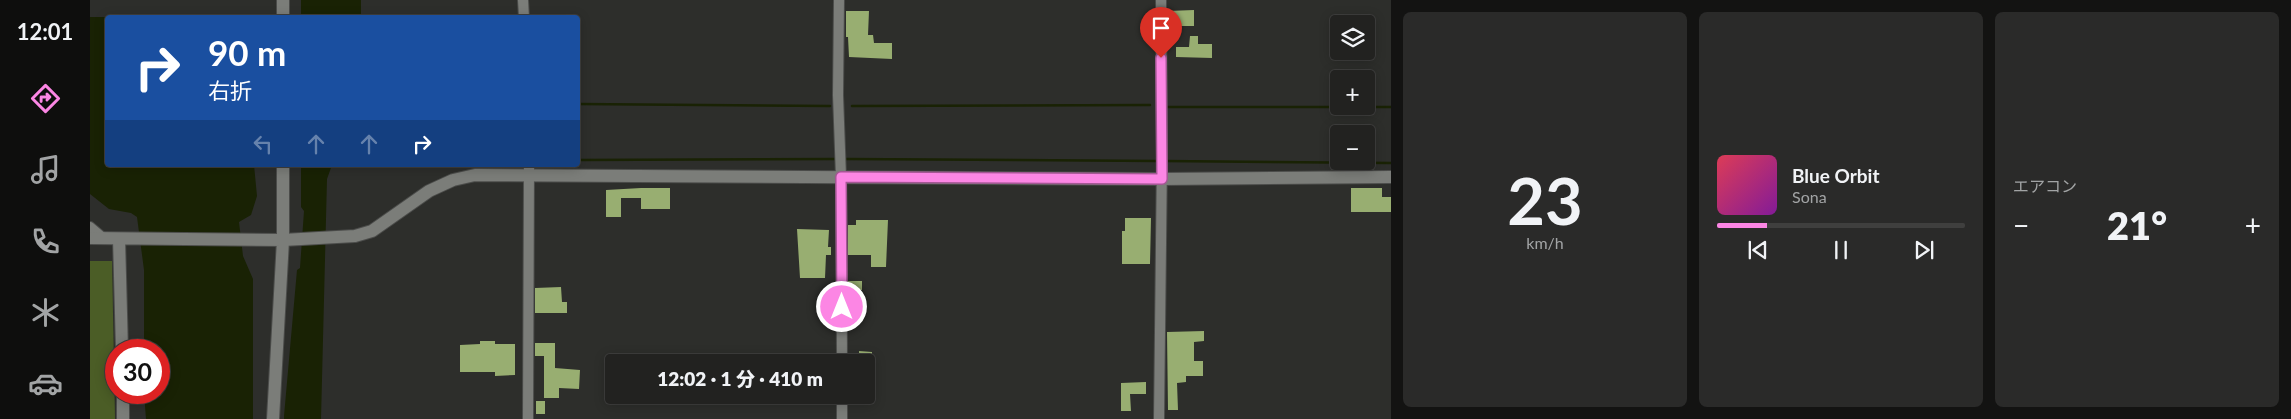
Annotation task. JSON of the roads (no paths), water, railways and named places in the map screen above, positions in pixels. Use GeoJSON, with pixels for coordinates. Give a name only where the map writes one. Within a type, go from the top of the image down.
{"type":"FeatureCollection","features":[{"type":"Feature","properties":{"kind":"street"},"geometry":{"type":"LineString","coordinates":[[283,0],[283,15]]}},
{"type":"Feature","properties":{"kind":"street"},"geometry":{"type":"LineString","coordinates":[[523,0],[524,15]]}},
{"type":"Feature","properties":{"kind":"street"},"geometry":{"type":"LineString","coordinates":[[839,0],[838,95],[841,177],[842,354]]}},
{"type":"Feature","properties":{"kind":"street"},"geometry":{"type":"LineString","coordinates":[[1159,419],[1162,176],[1161,0]]}},
{"type":"Feature","properties":{"kind":"street"},"geometry":{"type":"LineString","coordinates":[[273,419],[283,240],[283,167]]}},
{"type":"Feature","properties":{"kind":"street"},"geometry":{"type":"LineString","coordinates":[[528,419],[528,224],[530,171]]}},
{"type":"Feature","properties":{"kind":"street"},"geometry":{"type":"LineString","coordinates":[[90,238],[331,239],[372,231],[429,191],[453,180],[475,175],[530,171],[841,177],[1391,177]]}},
{"type":"Feature","properties":{"kind":"street"},"geometry":{"type":"LineString","coordinates":[[90,227],[103,238]]}},
{"type":"Feature","properties":{"kind":"street"},"geometry":{"type":"LineString","coordinates":[[119,239],[122,339]]}},
{"type":"Feature","properties":{"kind":"street"},"geometry":{"type":"LineString","coordinates":[[123,404],[123,419]]}},
{"type":"Feature","properties":{"kind":"street"},"geometry":{"type":"LineString","coordinates":[[842,404],[842,419]]}},
{"type":"Feature","properties":{"kind":"waterway"},"geometry":{"type":"LineString","coordinates":[[580,104],[830,106]]}},
{"type":"Feature","properties":{"kind":"waterway"},"geometry":{"type":"LineString","coordinates":[[852,106],[1150,105]]}},
{"type":"Feature","properties":{"kind":"waterway"},"geometry":{"type":"LineString","coordinates":[[1167,107],[1391,107]]}},
{"type":"Feature","properties":{"kind":"waterway"},"geometry":{"type":"LineString","coordinates":[[580,160],[838,159]]}},
{"type":"Feature","properties":{"kind":"waterway"},"geometry":{"type":"LineString","coordinates":[[844,159],[1158,161]]}},
{"type":"Feature","properties":{"kind":"waterway"},"geometry":{"type":"LineString","coordinates":[[1164,161],[1391,163]]}}]}
